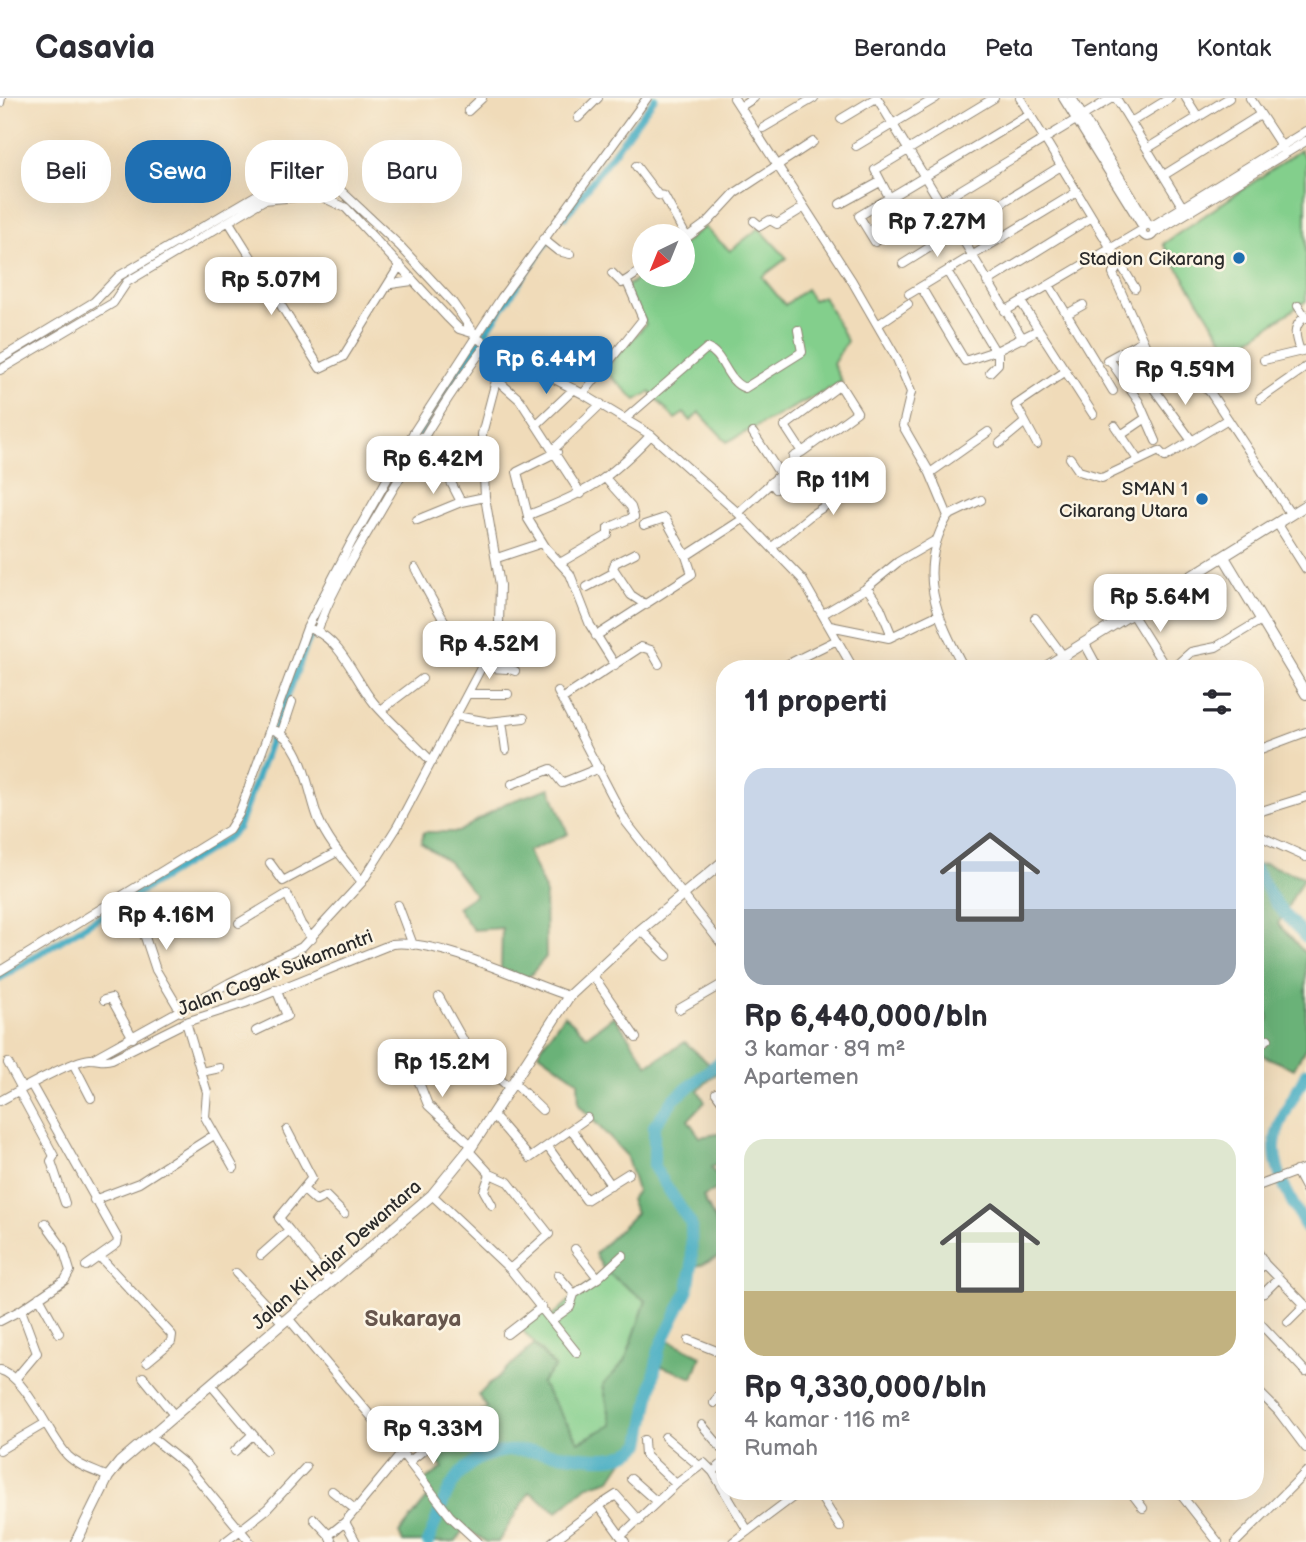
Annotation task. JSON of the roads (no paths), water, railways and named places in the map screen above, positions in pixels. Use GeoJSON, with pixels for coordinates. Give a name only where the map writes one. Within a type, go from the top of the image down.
{"type":"FeatureCollection","features":[{"type":"Feature","properties":{"kind":"main road"},"geometry":{"type":"LineString","coordinates":[[1059,660],[1306,505]]}},
{"type":"Feature","properties":{"kind":"main road"},"geometry":{"type":"LineString","coordinates":[[1224,557],[1305,689]]}},
{"type":"Feature","properties":{"kind":"main road","name":"Jalan Ki Hajar Dewantara"},"geometry":{"type":"LineString","coordinates":[[76,1542],[108,1477],[174,1415],[432,1195],[470,1148],[569,996],[641,930],[716,868]]}},
{"type":"Feature","properties":{"kind":"street"},"geometry":{"type":"LineString","coordinates":[[468,111],[482,98]]}},
{"type":"Feature","properties":{"kind":"street"},"geometry":{"type":"LineString","coordinates":[[578,118],[598,98]]}},
{"type":"Feature","properties":{"kind":"street"},"geometry":{"type":"LineString","coordinates":[[277,731],[312,630],[356,544],[419,435],[453,388],[479,340],[647,98]]}},
{"type":"Feature","properties":{"kind":"street"},"geometry":{"type":"LineString","coordinates":[[734,98],[879,324],[911,391],[903,426],[930,473],[948,516]]}},
{"type":"Feature","properties":{"kind":"street"},"geometry":{"type":"LineString","coordinates":[[740,107],[754,98]]}},
{"type":"Feature","properties":{"kind":"street"},"geometry":{"type":"LineString","coordinates":[[763,128],[814,98]]}},
{"type":"Feature","properties":{"kind":"street"},"geometry":{"type":"LineString","coordinates":[[841,119],[876,98],[1023,339]]}},
{"type":"Feature","properties":{"kind":"street"},"geometry":{"type":"LineString","coordinates":[[856,146],[936,98]]}},
{"type":"Feature","properties":{"kind":"street"},"geometry":{"type":"LineString","coordinates":[[889,197],[875,170],[995,98]]}},
{"type":"Feature","properties":{"kind":"street"},"geometry":{"type":"LineString","coordinates":[[1020,98],[1135,288]]}},
{"type":"Feature","properties":{"kind":"street"},"geometry":{"type":"LineString","coordinates":[[1063,98],[1080,118],[1148,228]]}},
{"type":"Feature","properties":{"kind":"street"},"geometry":{"type":"LineString","coordinates":[[1072,98],[1080,118]]}},
{"type":"Feature","properties":{"kind":"street"},"geometry":{"type":"LineString","coordinates":[[1029,114],[859,216],[875,242],[1114,98],[1182,206]]}},
{"type":"Feature","properties":{"kind":"street"},"geometry":{"type":"LineString","coordinates":[[1131,122],[1170,98]]}},
{"type":"Feature","properties":{"kind":"street"},"geometry":{"type":"LineString","coordinates":[[1186,98],[1198,117]]}},
{"type":"Feature","properties":{"kind":"street"},"geometry":{"type":"LineString","coordinates":[[1147,148],[1229,98]]}},
{"type":"Feature","properties":{"kind":"street"},"geometry":{"type":"LineString","coordinates":[[1250,98],[1284,149]]}},
{"type":"Feature","properties":{"kind":"street"},"geometry":{"type":"LineString","coordinates":[[1164,175],[1260,114]]}},
{"type":"Feature","properties":{"kind":"street"},"geometry":{"type":"LineString","coordinates":[[1005,311],[1284,149],[1306,132]]}},
{"type":"Feature","properties":{"kind":"street"},"geometry":{"type":"LineString","coordinates":[[1148,228],[1284,149],[1306,141]]}},
{"type":"Feature","properties":{"kind":"street"},"geometry":{"type":"LineString","coordinates":[[695,232],[708,222],[735,193],[813,142]]}},
{"type":"Feature","properties":{"kind":"street"},"geometry":{"type":"LineString","coordinates":[[636,166],[658,195],[664,196],[678,224]]}},
{"type":"Feature","properties":{"kind":"street"},"geometry":{"type":"LineString","coordinates":[[903,264],[1061,166]]}},
{"type":"Feature","properties":{"kind":"street"},"geometry":{"type":"LineString","coordinates":[[0,359],[94,302],[119,276],[275,186],[307,182],[339,189],[400,246],[466,318],[479,340]]}},
{"type":"Feature","properties":{"kind":"street"},"geometry":{"type":"LineString","coordinates":[[840,204],[880,182]]}},
{"type":"Feature","properties":{"kind":"street"},"geometry":{"type":"LineString","coordinates":[[909,294],[1077,192]]}},
{"type":"Feature","properties":{"kind":"street"},"geometry":{"type":"LineString","coordinates":[[0,370],[113,303],[127,282],[264,200],[318,195],[333,200],[357,217],[412,281],[459,329],[574,389],[651,435],[740,516],[802,579],[849,660]]}},
{"type":"Feature","properties":{"kind":"street"},"geometry":{"type":"LineString","coordinates":[[754,221],[760,226],[770,220],[777,224],[803,208]]}},
{"type":"Feature","properties":{"kind":"street"},"geometry":{"type":"LineString","coordinates":[[987,282],[1092,217]]}},
{"type":"Feature","properties":{"kind":"street"},"geometry":{"type":"LineString","coordinates":[[229,222],[320,368],[343,358],[391,284],[400,265]]}},
{"type":"Feature","properties":{"kind":"street"},"geometry":{"type":"LineString","coordinates":[[546,242],[570,254]]}},
{"type":"Feature","properties":{"kind":"street"},"geometry":{"type":"LineString","coordinates":[[391,256],[400,246]]}},
{"type":"Feature","properties":{"kind":"street"},"geometry":{"type":"LineString","coordinates":[[1120,263],[1113,274],[1142,341],[1157,363],[1203,385],[1291,515]]}},
{"type":"Feature","properties":{"kind":"street"},"geometry":{"type":"LineString","coordinates":[[947,271],[997,351],[998,364],[989,372]]}},
{"type":"Feature","properties":{"kind":"street"},"geometry":{"type":"LineString","coordinates":[[612,273],[618,281],[627,282],[632,278]]}},
{"type":"Feature","properties":{"kind":"street"},"geometry":{"type":"LineString","coordinates":[[391,284],[412,281]]}},
{"type":"Feature","properties":{"kind":"street"},"geometry":{"type":"LineString","coordinates":[[583,394],[643,320],[627,282]]}},
{"type":"Feature","properties":{"kind":"street"},"geometry":{"type":"LineString","coordinates":[[1049,285],[1114,391]]}},
{"type":"Feature","properties":{"kind":"street"},"geometry":{"type":"LineString","coordinates":[[921,287],[965,360],[997,351],[1038,330]]}},
{"type":"Feature","properties":{"kind":"street"},"geometry":{"type":"LineString","coordinates":[[438,306],[447,298]]}},
{"type":"Feature","properties":{"kind":"street"},"geometry":{"type":"LineString","coordinates":[[1021,302],[1093,414]]}},
{"type":"Feature","properties":{"kind":"street"},"geometry":{"type":"LineString","coordinates":[[879,324],[908,304]]}},
{"type":"Feature","properties":{"kind":"street"},"geometry":{"type":"LineString","coordinates":[[1067,314],[1083,305]]}},
{"type":"Feature","properties":{"kind":"street"},"geometry":{"type":"LineString","coordinates":[[1264,360],[1303,351],[1295,331],[1298,323],[1306,318],[1298,306]]}},
{"type":"Feature","properties":{"kind":"street"},"geometry":{"type":"LineString","coordinates":[[625,419],[707,348],[714,351],[738,386],[745,388],[802,352],[798,330]]}},
{"type":"Feature","properties":{"kind":"street"},"geometry":{"type":"LineString","coordinates":[[1098,366],[1142,341]]}},
{"type":"Feature","properties":{"kind":"street"},"geometry":{"type":"LineString","coordinates":[[541,372],[556,349]]}},
{"type":"Feature","properties":{"kind":"street"},"geometry":{"type":"LineString","coordinates":[[92,1059],[229,983],[296,951],[312,939],[362,882],[397,827],[468,694],[499,624],[501,603],[497,558],[485,497],[482,434],[499,381],[503,354]]}},
{"type":"Feature","properties":{"kind":"street"},"geometry":{"type":"LineString","coordinates":[[1109,359],[1139,402],[1156,441]]}},
{"type":"Feature","properties":{"kind":"street"},"geometry":{"type":"LineString","coordinates":[[1260,400],[1306,367]]}},
{"type":"Feature","properties":{"kind":"street"},"geometry":{"type":"LineString","coordinates":[[1037,444],[1016,405],[1066,371]]}},
{"type":"Feature","properties":{"kind":"street"},"geometry":{"type":"LineString","coordinates":[[499,381],[537,424],[581,494]]}},
{"type":"Feature","properties":{"kind":"street"},"geometry":{"type":"LineString","coordinates":[[771,482],[776,489],[803,468],[793,457],[802,452],[857,412],[840,385],[785,426],[802,452]]}},
{"type":"Feature","properties":{"kind":"street"},"geometry":{"type":"LineString","coordinates":[[537,424],[574,389]]}},
{"type":"Feature","properties":{"kind":"street"},"geometry":{"type":"LineString","coordinates":[[1154,389],[1192,441]]}},
{"type":"Feature","properties":{"kind":"street"},"geometry":{"type":"LineString","coordinates":[[601,404],[555,451],[517,472],[528,516],[542,543],[570,573],[596,636],[615,664]]}},
{"type":"Feature","properties":{"kind":"street"},"geometry":{"type":"LineString","coordinates":[[1121,435],[1146,418]]}},
{"type":"Feature","properties":{"kind":"street"},"geometry":{"type":"LineString","coordinates":[[1070,458],[1079,471],[1102,478],[1158,451],[1166,457],[1228,419]]}},
{"type":"Feature","properties":{"kind":"street"},"geometry":{"type":"LineString","coordinates":[[1000,443],[1024,423]]}},
{"type":"Feature","properties":{"kind":"street"},"geometry":{"type":"LineString","coordinates":[[1115,426],[1138,460]]}},
{"type":"Feature","properties":{"kind":"street"},"geometry":{"type":"LineString","coordinates":[[930,473],[988,432]]}},
{"type":"Feature","properties":{"kind":"street"},"geometry":{"type":"LineString","coordinates":[[753,433],[779,474]]}},
{"type":"Feature","properties":{"kind":"street"},"geometry":{"type":"LineString","coordinates":[[419,435],[436,453],[461,502]]}},
{"type":"Feature","properties":{"kind":"street"},"geometry":{"type":"LineString","coordinates":[[528,516],[581,494],[606,479],[651,435]]}},
{"type":"Feature","properties":{"kind":"street"},"geometry":{"type":"LineString","coordinates":[[686,556],[740,516],[779,474],[796,460]]}},
{"type":"Feature","properties":{"kind":"street"},"geometry":{"type":"LineString","coordinates":[[772,547],[811,515],[880,470]]}},
{"type":"Feature","properties":{"kind":"street"},"geometry":{"type":"LineString","coordinates":[[560,563],[608,535],[608,528],[634,517],[631,508],[606,479]]}},
{"type":"Feature","properties":{"kind":"street"},"geometry":{"type":"LineString","coordinates":[[417,520],[461,502],[485,497]]}},
{"type":"Feature","properties":{"kind":"street"},"geometry":{"type":"LineString","coordinates":[[960,660],[937,615],[933,586],[936,540],[948,516],[981,500]]}},
{"type":"Feature","properties":{"kind":"street"},"geometry":{"type":"LineString","coordinates":[[596,636],[691,576],[686,556],[664,517],[644,525]]}},
{"type":"Feature","properties":{"kind":"street"},"geometry":{"type":"LineString","coordinates":[[1277,523],[1306,569]]}},
{"type":"Feature","properties":{"kind":"street"},"geometry":{"type":"LineString","coordinates":[[823,614],[866,588],[898,562],[936,540]]}},
{"type":"Feature","properties":{"kind":"street"},"geometry":{"type":"LineString","coordinates":[[497,558],[542,543]]}},
{"type":"Feature","properties":{"kind":"street"},"geometry":{"type":"LineString","coordinates":[[635,553],[615,564],[615,572],[631,595],[646,604]]}},
{"type":"Feature","properties":{"kind":"street"},"geometry":{"type":"LineString","coordinates":[[415,568],[448,627],[482,666],[515,671]]}},
{"type":"Feature","properties":{"kind":"street"},"geometry":{"type":"LineString","coordinates":[[587,587],[615,572]]}},
{"type":"Feature","properties":{"kind":"street"},"geometry":{"type":"LineString","coordinates":[[866,588],[880,607],[892,636]]}},
{"type":"Feature","properties":{"kind":"street"},"geometry":{"type":"LineString","coordinates":[[1132,614],[1161,660]]}},
{"type":"Feature","properties":{"kind":"street"},"geometry":{"type":"LineString","coordinates":[[830,626],[887,638],[937,615]]}},
{"type":"Feature","properties":{"kind":"street"},"geometry":{"type":"LineString","coordinates":[[1035,618],[1064,657]]}},
{"type":"Feature","properties":{"kind":"street"},"geometry":{"type":"LineString","coordinates":[[1182,660],[1191,652],[1216,646],[1261,620]]}},
{"type":"Feature","properties":{"kind":"street"},"geometry":{"type":"LineString","coordinates":[[312,630],[335,643],[351,671],[381,710],[432,762]]}},
{"type":"Feature","properties":{"kind":"street"},"geometry":{"type":"LineString","coordinates":[[797,660],[838,640]]}},
{"type":"Feature","properties":{"kind":"street"},"geometry":{"type":"LineString","coordinates":[[1085,644],[1094,660]]}},
{"type":"Feature","properties":{"kind":"street"},"geometry":{"type":"LineString","coordinates":[[659,664],[651,650],[644,647],[560,696],[625,822],[716,937]]}},
{"type":"Feature","properties":{"kind":"street"},"geometry":{"type":"LineString","coordinates":[[381,710],[422,679]]}},
{"type":"Feature","properties":{"kind":"street"},"geometry":{"type":"LineString","coordinates":[[468,694],[508,694]]}},
{"type":"Feature","properties":{"kind":"street"},"geometry":{"type":"LineString","coordinates":[[0,971],[126,898],[229,830],[292,702]]}},
{"type":"Feature","properties":{"kind":"street"},"geometry":{"type":"LineString","coordinates":[[456,716],[502,721],[524,718]]}},
{"type":"Feature","properties":{"kind":"street"},"geometry":{"type":"LineString","coordinates":[[502,721],[506,750]]}},
{"type":"Feature","properties":{"kind":"street"},"geometry":{"type":"LineString","coordinates":[[277,731],[293,745],[319,819],[337,852],[362,882]]}},
{"type":"Feature","properties":{"kind":"street"},"geometry":{"type":"LineString","coordinates":[[1264,748],[1306,732]]}},
{"type":"Feature","properties":{"kind":"street"},"geometry":{"type":"LineString","coordinates":[[512,784],[551,769],[563,783],[599,768]]}},
{"type":"Feature","properties":{"kind":"street"},"geometry":{"type":"LineString","coordinates":[[1264,810],[1306,797]]}},
{"type":"Feature","properties":{"kind":"street"},"geometry":{"type":"LineString","coordinates":[[1264,838],[1306,858]]}},
{"type":"Feature","properties":{"kind":"street"},"geometry":{"type":"LineString","coordinates":[[270,863],[282,882],[337,852]]}},
{"type":"Feature","properties":{"kind":"street"},"geometry":{"type":"LineString","coordinates":[[239,923],[287,894],[302,926],[312,939]]}},
{"type":"Feature","properties":{"kind":"street"},"geometry":{"type":"LineString","coordinates":[[126,898],[145,934],[156,970],[181,1012]]}},
{"type":"Feature","properties":{"kind":"street"},"geometry":{"type":"LineString","coordinates":[[398,905],[413,945]]}},
{"type":"Feature","properties":{"kind":"street"},"geometry":{"type":"LineString","coordinates":[[641,930],[652,944],[667,956]]}},
{"type":"Feature","properties":{"kind":"street","name":"Jalan Cagak Sukamantri"},"geometry":{"type":"LineString","coordinates":[[0,1101],[74,1065],[92,1059],[102,1062],[113,1059],[186,1022],[388,946],[413,945],[482,963],[569,996]]}},
{"type":"Feature","properties":{"kind":"street"},"geometry":{"type":"LineString","coordinates":[[592,974],[636,1038]]}},
{"type":"Feature","properties":{"kind":"street"},"geometry":{"type":"LineString","coordinates":[[679,1009],[716,987]]}},
{"type":"Feature","properties":{"kind":"street"},"geometry":{"type":"LineString","coordinates":[[256,1031],[287,1016],[276,989]]}},
{"type":"Feature","properties":{"kind":"street"},"geometry":{"type":"LineString","coordinates":[[439,997],[472,1056],[542,1110]]}},
{"type":"Feature","properties":{"kind":"street"},"geometry":{"type":"LineString","coordinates":[[104,1000],[111,998],[133,1038]]}},
{"type":"Feature","properties":{"kind":"street"},"geometry":{"type":"LineString","coordinates":[[186,1022],[207,1092],[205,1117],[234,1168]]}},
{"type":"Feature","properties":{"kind":"street"},"geometry":{"type":"LineString","coordinates":[[1264,1042],[1268,1039]]}},
{"type":"Feature","properties":{"kind":"street"},"geometry":{"type":"LineString","coordinates":[[415,1051],[418,1080],[428,1105],[470,1148],[490,1174],[508,1182],[549,1234],[510,1269]]}},
{"type":"Feature","properties":{"kind":"street"},"geometry":{"type":"LineString","coordinates":[[8,1063],[54,1155],[51,1161],[65,1203]]}},
{"type":"Feature","properties":{"kind":"street"},"geometry":{"type":"LineString","coordinates":[[74,1065],[91,1098]]}},
{"type":"Feature","properties":{"kind":"street"},"geometry":{"type":"LineString","coordinates":[[201,1072],[220,1068]]}},
{"type":"Feature","properties":{"kind":"street"},"geometry":{"type":"LineString","coordinates":[[31,1084],[118,1239],[100,1257],[86,1266]]}},
{"type":"Feature","properties":{"kind":"street"},"geometry":{"type":"LineString","coordinates":[[492,1114],[527,1157],[532,1157],[548,1147],[587,1118]]}},
{"type":"Feature","properties":{"kind":"street"},"geometry":{"type":"LineString","coordinates":[[572,1129],[611,1185]]}},
{"type":"Feature","properties":{"kind":"street"},"geometry":{"type":"LineString","coordinates":[[287,1130],[312,1178],[279,1217],[331,1283]]}},
{"type":"Feature","properties":{"kind":"street"},"geometry":{"type":"LineString","coordinates":[[94,1200],[139,1183],[214,1135]]}},
{"type":"Feature","properties":{"kind":"street"},"geometry":{"type":"LineString","coordinates":[[548,1147],[586,1200],[629,1173]]}},
{"type":"Feature","properties":{"kind":"street"},"geometry":{"type":"LineString","coordinates":[[1264,1183],[1306,1168]]}},
{"type":"Feature","properties":{"kind":"street"},"geometry":{"type":"LineString","coordinates":[[1294,1172],[1306,1190]]}},
{"type":"Feature","properties":{"kind":"street"},"geometry":{"type":"LineString","coordinates":[[490,1174],[484,1191],[492,1205]]}},
{"type":"Feature","properties":{"kind":"street"},"geometry":{"type":"LineString","coordinates":[[304,1190],[316,1201],[326,1196],[344,1214]]}},
{"type":"Feature","properties":{"kind":"street"},"geometry":{"type":"LineString","coordinates":[[432,1195],[510,1269],[577,1353]]}},
{"type":"Feature","properties":{"kind":"street"},"geometry":{"type":"LineString","coordinates":[[0,1321],[65,1280],[70,1271],[63,1248],[45,1223]]}},
{"type":"Feature","properties":{"kind":"street"},"geometry":{"type":"LineString","coordinates":[[261,1255],[289,1230]]}},
{"type":"Feature","properties":{"kind":"street"},"geometry":{"type":"LineString","coordinates":[[575,1249],[598,1278]]}},
{"type":"Feature","properties":{"kind":"street"},"geometry":{"type":"LineString","coordinates":[[552,1320],[570,1307],[574,1294],[598,1278],[623,1255]]}},
{"type":"Feature","properties":{"kind":"street"},"geometry":{"type":"LineString","coordinates":[[100,1257],[172,1335],[171,1342],[147,1362]]}},
{"type":"Feature","properties":{"kind":"street"},"geometry":{"type":"LineString","coordinates":[[1265,1264],[1305,1306],[1288,1322]]}},
{"type":"Feature","properties":{"kind":"street"},"geometry":{"type":"LineString","coordinates":[[236,1273],[285,1320],[390,1437],[450,1516],[478,1542]]}},
{"type":"Feature","properties":{"kind":"street"},"geometry":{"type":"LineString","coordinates":[[558,1275],[574,1294]]}},
{"type":"Feature","properties":{"kind":"street"},"geometry":{"type":"LineString","coordinates":[[1264,1290],[1278,1279]]}},
{"type":"Feature","properties":{"kind":"street"},"geometry":{"type":"LineString","coordinates":[[39,1297],[59,1333]]}},
{"type":"Feature","properties":{"kind":"street"},"geometry":{"type":"LineString","coordinates":[[507,1334],[542,1307]]}},
{"type":"Feature","properties":{"kind":"street"},"geometry":{"type":"LineString","coordinates":[[16,1378],[37,1353],[20,1310]]}},
{"type":"Feature","properties":{"kind":"street"},"geometry":{"type":"LineString","coordinates":[[1264,1328],[1306,1372]]}},
{"type":"Feature","properties":{"kind":"street"},"geometry":{"type":"LineString","coordinates":[[689,1340],[716,1351]]}},
{"type":"Feature","properties":{"kind":"street"},"geometry":{"type":"LineString","coordinates":[[0,1370],[16,1378],[44,1424],[72,1459],[108,1477]]}},
{"type":"Feature","properties":{"kind":"street"},"geometry":{"type":"LineString","coordinates":[[144,1377],[174,1415]]}},
{"type":"Feature","properties":{"kind":"street"},"geometry":{"type":"LineString","coordinates":[[211,1385],[266,1450]]}},
{"type":"Feature","properties":{"kind":"street"},"geometry":{"type":"LineString","coordinates":[[1264,1399],[1306,1448]]}},
{"type":"Feature","properties":{"kind":"street"},"geometry":{"type":"LineString","coordinates":[[390,1437],[409,1423]]}},
{"type":"Feature","properties":{"kind":"street"},"geometry":{"type":"LineString","coordinates":[[0,1450],[44,1424]]}},
{"type":"Feature","properties":{"kind":"street"},"geometry":{"type":"LineString","coordinates":[[702,1425],[716,1442]]}},
{"type":"Feature","properties":{"kind":"street"},"geometry":{"type":"LineString","coordinates":[[410,1461],[445,1433]]}},
{"type":"Feature","properties":{"kind":"street"},"geometry":{"type":"LineString","coordinates":[[235,1451],[252,1435]]}},
{"type":"Feature","properties":{"kind":"street"},"geometry":{"type":"LineString","coordinates":[[150,1436],[186,1465],[250,1542]]}},
{"type":"Feature","properties":{"kind":"street"},"geometry":{"type":"LineString","coordinates":[[665,1437],[698,1465]]}},
{"type":"Feature","properties":{"kind":"street"},"geometry":{"type":"LineString","coordinates":[[644,1440],[645,1455],[676,1484]]}},
{"type":"Feature","properties":{"kind":"street"},"geometry":{"type":"LineString","coordinates":[[314,1519],[331,1538],[402,1453]]}},
{"type":"Feature","properties":{"kind":"street"},"geometry":{"type":"LineString","coordinates":[[599,1506],[623,1539],[657,1502],[698,1465],[704,1463],[716,1477]]}},
{"type":"Feature","properties":{"kind":"street"},"geometry":{"type":"LineString","coordinates":[[225,1542],[242,1530],[306,1467]]}},
{"type":"Feature","properties":{"kind":"street"},"geometry":{"type":"LineString","coordinates":[[713,1472],[716,1469]]}},
{"type":"Feature","properties":{"kind":"street"},"geometry":{"type":"LineString","coordinates":[[1236,1542],[1306,1472]]}},
{"type":"Feature","properties":{"kind":"street"},"geometry":{"type":"LineString","coordinates":[[631,1479],[657,1502]]}},
{"type":"Feature","properties":{"kind":"street"},"geometry":{"type":"LineString","coordinates":[[332,1491],[356,1510]]}},
{"type":"Feature","properties":{"kind":"street"},"geometry":{"type":"LineString","coordinates":[[552,1542],[616,1495],[639,1521]]}},
{"type":"Feature","properties":{"kind":"street"},"geometry":{"type":"LineString","coordinates":[[730,1500],[748,1531]]}},
{"type":"Feature","properties":{"kind":"street"},"geometry":{"type":"LineString","coordinates":[[733,1542],[790,1500]]}},
{"type":"Feature","properties":{"kind":"street"},"geometry":{"type":"LineString","coordinates":[[823,1500],[840,1527]]}},
{"type":"Feature","properties":{"kind":"street"},"geometry":{"type":"LineString","coordinates":[[1137,1500],[1143,1508]]}},
{"type":"Feature","properties":{"kind":"street"},"geometry":{"type":"LineString","coordinates":[[1185,1500],[1218,1542]]}},
{"type":"Feature","properties":{"kind":"street"},"geometry":{"type":"LineString","coordinates":[[345,1522],[356,1542]]}},
{"type":"Feature","properties":{"kind":"waterway"},"geometry":{"type":"LineString","coordinates":[[565,217],[655,98]]}},
{"type":"Feature","properties":{"kind":"waterway"},"geometry":{"type":"LineString","coordinates":[[344,566],[431,414],[549,238]]}},
{"type":"Feature","properties":{"kind":"waterway"},"geometry":{"type":"LineString","coordinates":[[0,978],[226,839],[238,828],[306,646],[327,598]]}},
{"type":"Feature","properties":{"kind":"waterway"},"geometry":{"type":"LineString","coordinates":[[1264,884],[1276,904],[1306,938]]}},
{"type":"Feature","properties":{"kind":"waterway"},"geometry":{"type":"LineString","coordinates":[[428,1542],[454,1481],[480,1458],[504,1451],[603,1458],[624,1455],[641,1444],[659,1349],[688,1290],[692,1266],[691,1224],[654,1167],[654,1126],[673,1100],[716,1065]]}},
{"type":"Feature","properties":{"kind":"waterway"},"geometry":{"type":"LineString","coordinates":[[1306,1073],[1281,1121],[1275,1141],[1276,1161],[1282,1181],[1306,1228]]}},
{"type":"Feature","properties":{"kind":"place","name":"Stadion Cikarang"},"geometry":{"type":"Point","coordinates":[1239,258]}},
{"type":"Feature","properties":{"kind":"place","name":"SMAN 1 Cikarang Utara"},"geometry":{"type":"Point","coordinates":[1202,499]}},
{"type":"Feature","properties":{"kind":"district","name":"Sukaraya"},"geometry":{"type":"Point","coordinates":[413,1318]}}]}
